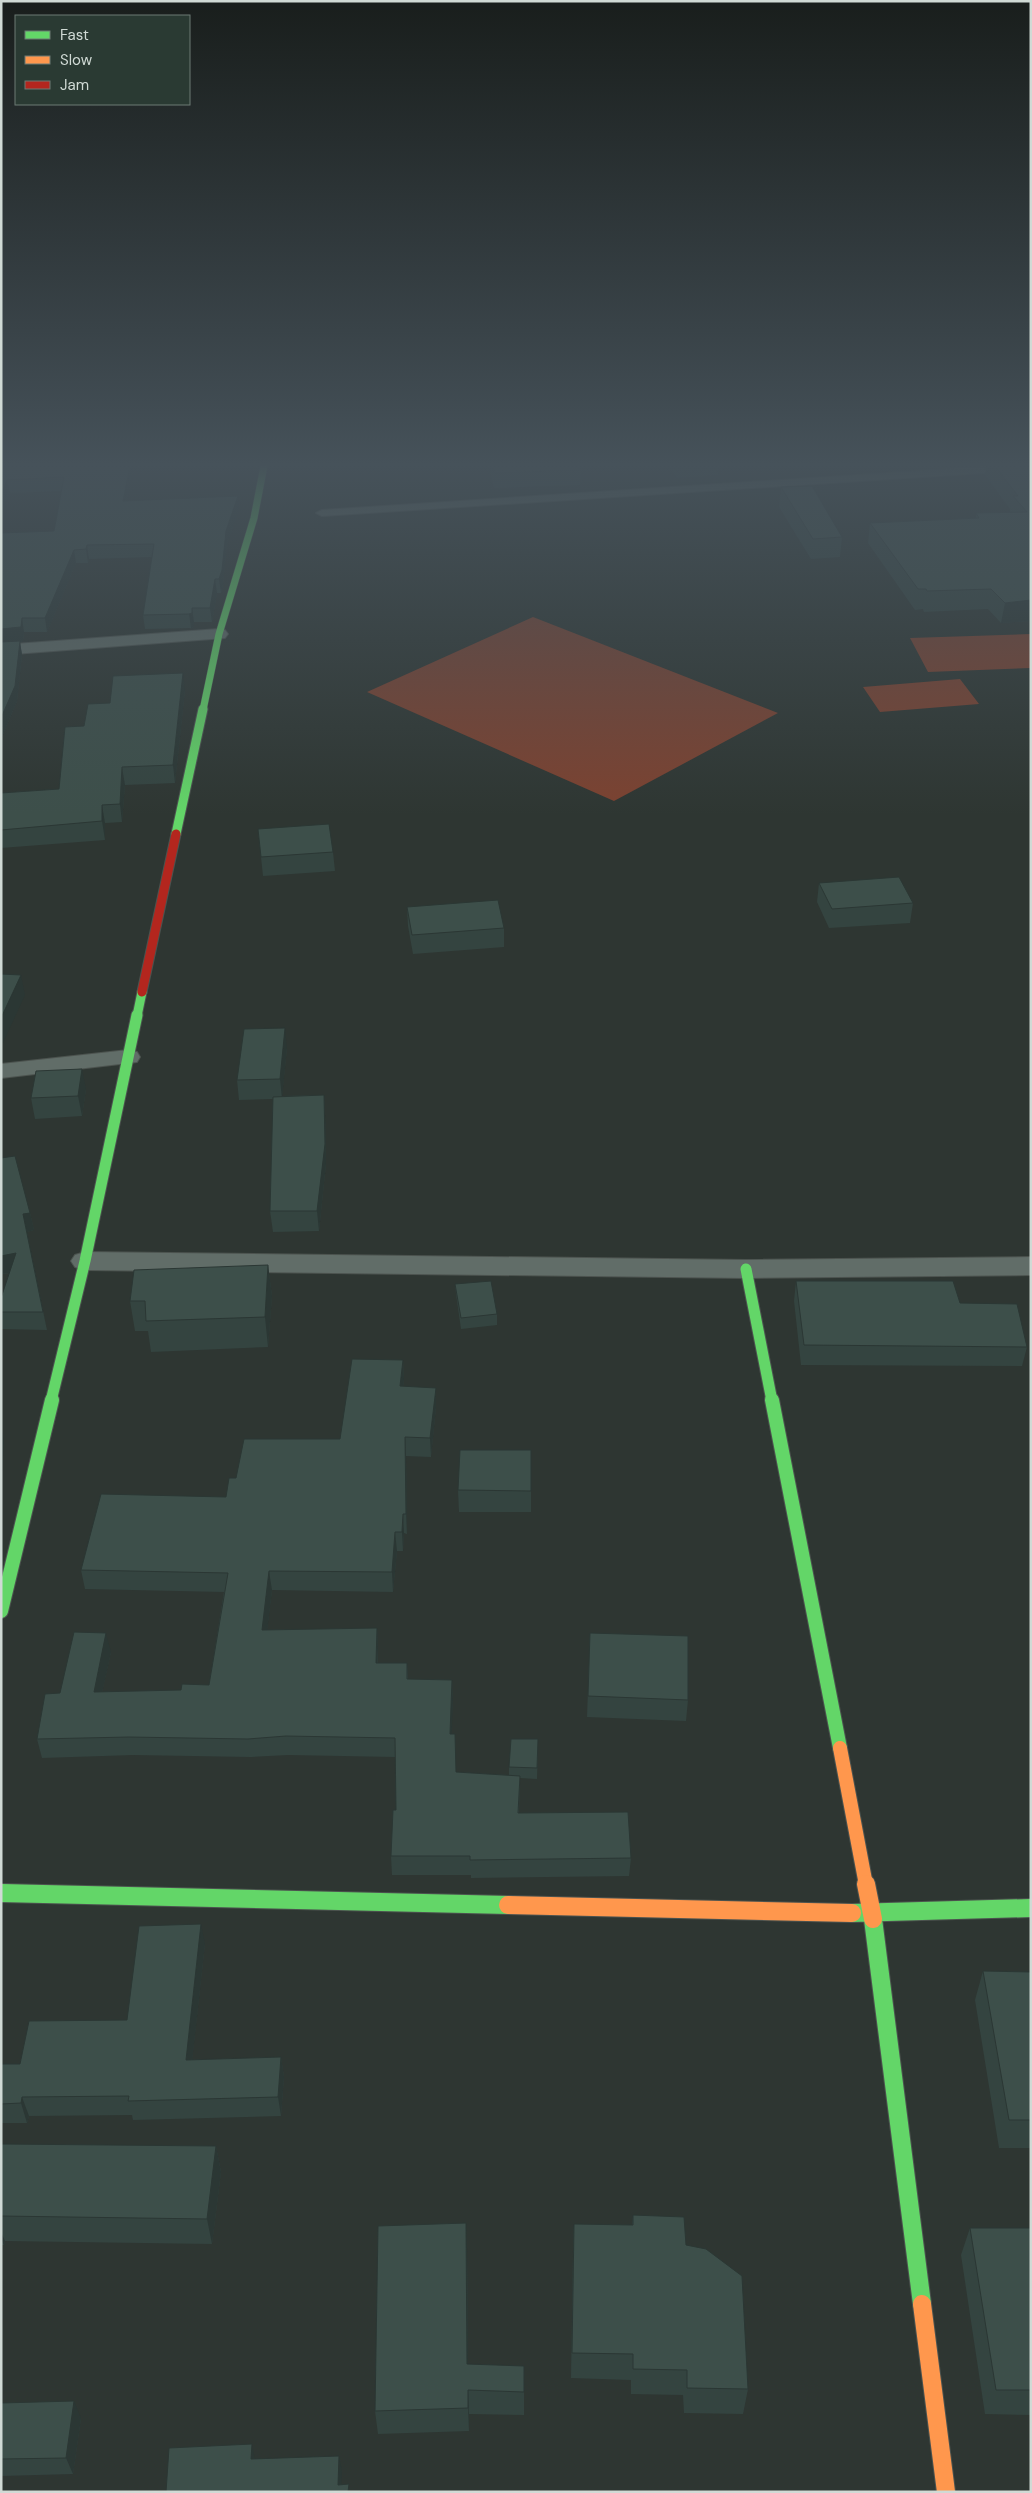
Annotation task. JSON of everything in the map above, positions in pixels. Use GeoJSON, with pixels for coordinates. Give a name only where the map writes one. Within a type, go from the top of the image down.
{"type":"FeatureCollection","features":[{"type":"Feature","properties":{"kind":"street"},"geometry":{"type":"LineString","coordinates":[[1,1610],[85,1260],[219,634],[235,582]]}},
{"type":"Feature","properties":{"kind":"street"},"geometry":{"type":"LineString","coordinates":[[1,650],[219,634]]}},
{"type":"Feature","properties":{"kind":"street"},"geometry":{"type":"LineString","coordinates":[[1,1071],[128,1057]]}},
{"type":"Feature","properties":{"kind":"street"},"geometry":{"type":"LineString","coordinates":[[85,1260],[746,1269],[1031,1266]]}},
{"type":"Feature","properties":{"kind":"street"},"geometry":{"type":"LineString","coordinates":[[746,1269],[872,1913],[946,2492]]}},
{"type":"Feature","properties":{"kind":"street"},"geometry":{"type":"LineString","coordinates":[[1,1893],[872,1913],[1031,1908]]}},
{"type":"Feature","properties":{"kind":"shaded area"},"geometry":{"type":"Polygon","coordinates":[[[533,617],[778,713],[614,801],[367,692],[533,617]]]}},
{"type":"Feature","properties":{"kind":"shaded area"},"geometry":{"type":"Polygon","coordinates":[[[1031,634],[1031,668],[928,672],[910,638],[1031,634]]]}},
{"type":"Feature","properties":{"kind":"shaded area"},"geometry":{"type":"Polygon","coordinates":[[[960,679],[979,704],[880,712],[863,687],[960,679]]]}},
{"type":"Feature","properties":{"kind":"building"},"geometry":{"type":"Polygon","coordinates":[[[1,582],[60,582],[45,618],[22,618],[21,627],[1,629],[1,582]]]}},
{"type":"Feature","properties":{"kind":"building"},"geometry":{"type":"Polygon","coordinates":[[[148,582],[214,582],[210,608],[192,608],[192,613],[189,614],[143,615],[148,582]]]}},
{"type":"Feature","properties":{"kind":"building"},"geometry":{"type":"Polygon","coordinates":[[[913,582],[1031,582],[1031,600],[1005,603],[991,589],[927,591],[926,589],[918,589],[913,582]]]}},
{"type":"Feature","properties":{"kind":"building"},"geometry":{"type":"Polygon","coordinates":[[[20,641],[15,686],[1,718],[1,642],[20,641]]]}},
{"type":"Feature","properties":{"kind":"building"},"geometry":{"type":"Polygon","coordinates":[[[183,673],[173,765],[122,767],[120,804],[102,805],[102,821],[1,830],[1,793],[59,789],[65,727],[84,726],[88,704],[110,703],[113,676],[183,673]]]}},
{"type":"Feature","properties":{"kind":"building"},"geometry":{"type":"Polygon","coordinates":[[[329,824],[333,852],[261,857],[258,829],[329,824]]]}},
{"type":"Feature","properties":{"kind":"building"},"geometry":{"type":"Polygon","coordinates":[[[899,877],[913,903],[832,909],[819,883],[899,877]]]}},
{"type":"Feature","properties":{"kind":"building"},"geometry":{"type":"Polygon","coordinates":[[[498,900],[504,928],[412,935],[407,907],[498,900]]]}},
{"type":"Feature","properties":{"kind":"building"},"geometry":{"type":"Polygon","coordinates":[[[1,974],[21,975],[1,1018],[1,974]]]}},
{"type":"Feature","properties":{"kind":"building"},"geometry":{"type":"Polygon","coordinates":[[[285,1028],[280,1079],[237,1080],[244,1029],[285,1028]]]}},
{"type":"Feature","properties":{"kind":"building"},"geometry":{"type":"Polygon","coordinates":[[[82,1069],[78,1096],[31,1098],[36,1071],[82,1069]]]}},
{"type":"Feature","properties":{"kind":"building"},"geometry":{"type":"Polygon","coordinates":[[[324,1095],[325,1144],[317,1211],[270,1211],[273,1097],[324,1095]]]}},
{"type":"Feature","properties":{"kind":"building"},"geometry":{"type":"Polygon","coordinates":[[[15,1156],[30,1213],[23,1214],[43,1312],[1,1312],[1,1298],[16,1253],[1,1256],[1,1158],[15,1156]]]}},
{"type":"Feature","properties":{"kind":"building"},"geometry":{"type":"Polygon","coordinates":[[[268,1265],[265,1317],[146,1321],[145,1301],[130,1301],[134,1270],[268,1265]]]}},
{"type":"Feature","properties":{"kind":"building"},"geometry":{"type":"Polygon","coordinates":[[[491,1281],[497,1314],[461,1318],[455,1284],[491,1281]]]}},
{"type":"Feature","properties":{"kind":"building"},"geometry":{"type":"Polygon","coordinates":[[[796,1281],[953,1281],[960,1303],[1017,1304],[1027,1347],[804,1345],[796,1281]]]}},
{"type":"Feature","properties":{"kind":"building"},"geometry":{"type":"Polygon","coordinates":[[[352,1359],[403,1360],[400,1386],[436,1388],[430,1438],[405,1437],[406,1514],[403,1514],[402,1532],[395,1532],[392,1572],[269,1571],[262,1630],[377,1628],[376,1663],[407,1663],[407,1679],[452,1680],[450,1734],[455,1734],[456,1772],[520,1776],[518,1813],[628,1812],[631,1858],[470,1860],[470,1856],[391,1856],[393,1810],[396,1810],[395,1738],[286,1736],[248,1739],[129,1737],[37,1739],[45,1694],[60,1693],[74,1632],[106,1633],[94,1692],[181,1690],[182,1684],[209,1685],[228,1573],[81,1570],[101,1494],[226,1497],[229,1478],[236,1478],[244,1439],[340,1439],[352,1359]]]}},
{"type":"Feature","properties":{"kind":"building"},"geometry":{"type":"Polygon","coordinates":[[[460,1450],[531,1450],[531,1491],[458,1490],[460,1450]]]}},
{"type":"Feature","properties":{"kind":"building"},"geometry":{"type":"Polygon","coordinates":[[[590,1633],[688,1636],[688,1700],[588,1696],[590,1633]]]}},
{"type":"Feature","properties":{"kind":"building"},"geometry":{"type":"Polygon","coordinates":[[[511,1739],[538,1739],[537,1768],[509,1767],[511,1739]]]}},
{"type":"Feature","properties":{"kind":"building"},"geometry":{"type":"Polygon","coordinates":[[[201,1924],[186,2060],[281,2057],[278,2097],[128,2101],[129,2096],[22,2097],[21,2103],[1,2104],[1,2064],[20,2064],[29,2021],[127,2020],[139,1926],[201,1924]]]}},
{"type":"Feature","properties":{"kind":"building"},"geometry":{"type":"Polygon","coordinates":[[[983,1971],[1031,1972],[1031,2120],[1009,2120],[983,1971]]]}},
{"type":"Feature","properties":{"kind":"building"},"geometry":{"type":"Polygon","coordinates":[[[1,2144],[216,2146],[207,2219],[1,2216],[1,2144]]]}},
{"type":"Feature","properties":{"kind":"building"},"geometry":{"type":"Polygon","coordinates":[[[633,2215],[684,2217],[686,2245],[706,2249],[742,2276],[748,2389],[687,2388],[687,2370],[633,2369],[633,2354],[572,2353],[574,2224],[633,2225],[633,2215]]]}},
{"type":"Feature","properties":{"kind":"building"},"geometry":{"type":"Polygon","coordinates":[[[466,2223],[467,2364],[524,2366],[524,2392],[468,2390],[468,2408],[375,2411],[378,2226],[466,2223]]]}},
{"type":"Feature","properties":{"kind":"building"},"geometry":{"type":"Polygon","coordinates":[[[970,2228],[1031,2228],[1031,2390],[996,2390],[970,2228]]]}},
{"type":"Feature","properties":{"kind":"building"},"geometry":{"type":"Polygon","coordinates":[[[74,2401],[66,2458],[1,2459],[1,2403],[74,2401]]]}},
{"type":"Feature","properties":{"kind":"building"},"geometry":{"type":"Polygon","coordinates":[[[252,2444],[251,2459],[339,2456],[338,2485],[349,2484],[348,2492],[166,2492],[169,2448],[252,2444]]]}},
{"type":"Feature","properties":{"kind":"traffic: fast"},"geometry":{"type":"LineString","coordinates":[[176,834],[219,634],[235,582]]}},
{"type":"Feature","properties":{"kind":"traffic: fast"},"geometry":{"type":"LineString","coordinates":[[1,1611],[85,1261],[142,992]]}},
{"type":"Feature","properties":{"kind":"traffic: fast"},"geometry":{"type":"LineString","coordinates":[[746,1269],[840,1748]]}},
{"type":"Feature","properties":{"kind":"traffic: fast"},"geometry":{"type":"LineString","coordinates":[[1,1893],[508,1905]]}},
{"type":"Feature","properties":{"kind":"traffic: fast"},"geometry":{"type":"LineString","coordinates":[[852,1913],[1031,1908]]}},
{"type":"Feature","properties":{"kind":"traffic: fast"},"geometry":{"type":"LineString","coordinates":[[873,1919],[922,2304]]}},
{"type":"Feature","properties":{"kind":"traffic: slow"},"geometry":{"type":"LineString","coordinates":[[840,1748],[873,1919]]}},
{"type":"Feature","properties":{"kind":"traffic: slow"},"geometry":{"type":"LineString","coordinates":[[508,1905],[852,1913]]}},
{"type":"Feature","properties":{"kind":"traffic: slow"},"geometry":{"type":"LineString","coordinates":[[922,2304],[946,2492]]}},
{"type":"Feature","properties":{"kind":"traffic: jam"},"geometry":{"type":"LineString","coordinates":[[142,992],[176,834]]}}]}
